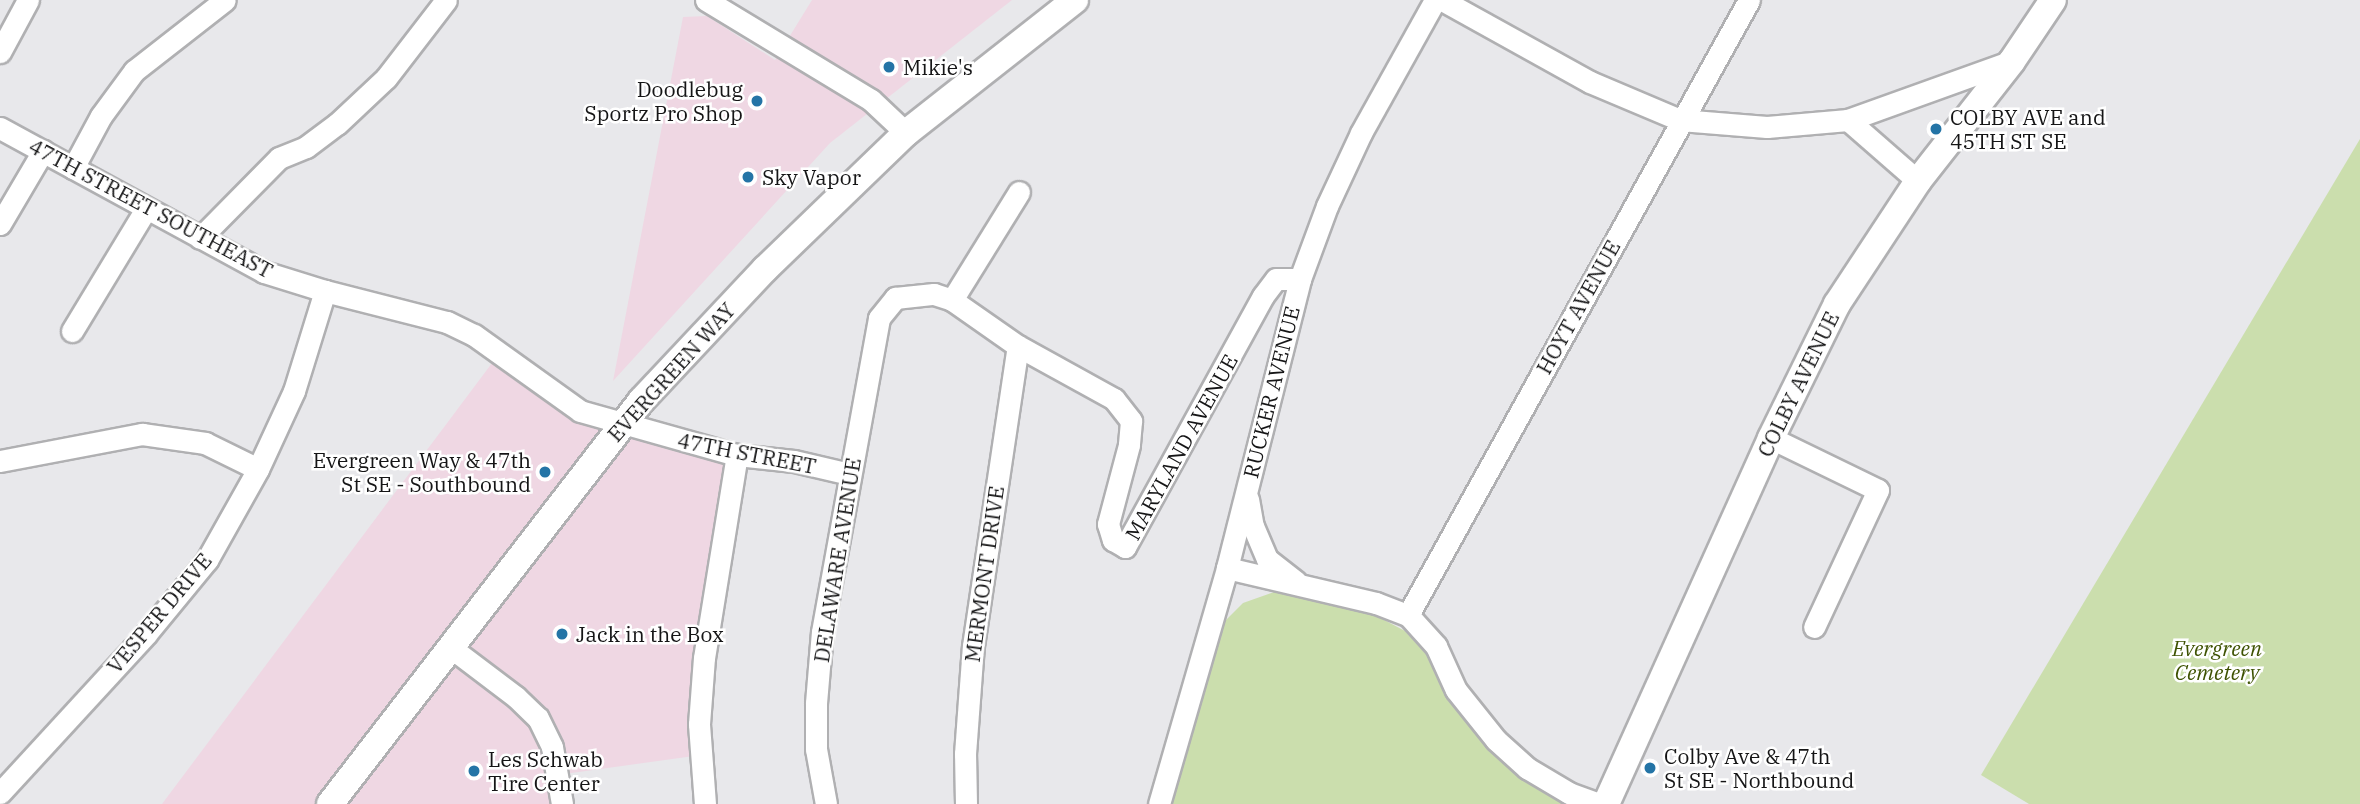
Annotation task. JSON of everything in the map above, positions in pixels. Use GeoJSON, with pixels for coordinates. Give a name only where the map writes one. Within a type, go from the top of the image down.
{"type":"FeatureCollection","features":[{"type":"Feature","properties":{"kind":"main road","name":"EVERGREEN WAY"},"geometry":{"type":"LineString","coordinates":[[330,804],[621,424],[765,269],[906,133],[1076,0]]}},
{"type":"Feature","properties":{"kind":"main road","name":"COLBY AVENUE"},"geometry":{"type":"LineString","coordinates":[[1605,804],[1771,438],[1837,304],[1918,181],[2012,61],[2053,0]]}},
{"type":"Feature","properties":{"kind":"street"},"geometry":{"type":"LineString","coordinates":[[0,52],[29,0]]}},
{"type":"Feature","properties":{"kind":"street"},"geometry":{"type":"LineString","coordinates":[[73,168],[101,116],[134,71],[225,0]]}},
{"type":"Feature","properties":{"kind":"street"},"geometry":{"type":"LineString","coordinates":[[200,238],[279,158],[306,147],[337,124],[386,79],[446,0]]}},
{"type":"Feature","properties":{"kind":"street"},"geometry":{"type":"LineString","coordinates":[[706,0],[871,100],[906,133]]}},
{"type":"Feature","properties":{"kind":"street","name":"RUCKER AVENUE"},"geometry":{"type":"LineString","coordinates":[[1159,804],[1227,568],[1300,279],[1326,206],[1361,132],[1435,0]]}},
{"type":"Feature","properties":{"kind":"street"},"geometry":{"type":"LineString","coordinates":[[1442,0],[1590,82],[1680,120],[1767,127],[1848,120],[2012,61]]}},
{"type":"Feature","properties":{"kind":"street","name":"HOYT AVENUE"},"geometry":{"type":"LineString","coordinates":[[1408,615],[1680,120],[1749,0]]}},
{"type":"Feature","properties":{"kind":"street"},"geometry":{"type":"LineString","coordinates":[[1848,120],[1918,181]]}},
{"type":"Feature","properties":{"kind":"street","name":"47TH STREET SOUTHEAST"},"geometry":{"type":"LineString","coordinates":[[0,128],[264,272],[325,291],[447,322],[501,351]]}},
{"type":"Feature","properties":{"kind":"street"},"geometry":{"type":"LineString","coordinates":[[0,224],[43,151]]}},
{"type":"Feature","properties":{"kind":"street"},"geometry":{"type":"LineString","coordinates":[[952,300],[1019,192]]}},
{"type":"Feature","properties":{"kind":"street"},"geometry":{"type":"LineString","coordinates":[[72,331],[146,209]]}},
{"type":"Feature","properties":{"kind":"street","name":"MARYLAND AVENUE"},"geometry":{"type":"LineString","coordinates":[[879,318],[895,298],[934,294],[952,300],[1018,346],[1114,399],[1131,421],[1129,445],[1108,524],[1114,540],[1125,547],[1263,296],[1276,279],[1300,279]]}},
{"type":"Feature","properties":{"kind":"street","name":"VESPER DRIVE"},"geometry":{"type":"LineString","coordinates":[[0,793],[146,634],[207,560],[258,469],[294,391],[325,291]]}},
{"type":"Feature","properties":{"kind":"street","name":"DELAWARE AVENUE"},"geometry":{"type":"LineString","coordinates":[[826,804],[816,748],[816,703],[822,632],[879,318]]}},
{"type":"Feature","properties":{"kind":"street","name":"MERMONT DRIVE"},"geometry":{"type":"LineString","coordinates":[[966,804],[965,754],[972,646],[1018,346]]}},
{"type":"Feature","properties":{"kind":"street","name":"47TH STREET"},"geometry":{"type":"LineString","coordinates":[[501,351],[580,411],[737,455],[794,461],[850,474]]}},
{"type":"Feature","properties":{"kind":"street"},"geometry":{"type":"LineString","coordinates":[[0,461],[142,434],[205,443],[258,469]]}},
{"type":"Feature","properties":{"kind":"street"},"geometry":{"type":"LineString","coordinates":[[1771,438],[1878,490],[1814,627]]}},
{"type":"Feature","properties":{"kind":"street"},"geometry":{"type":"LineString","coordinates":[[705,804],[699,724],[704,658],[737,455]]}},
{"type":"Feature","properties":{"kind":"street"},"geometry":{"type":"LineString","coordinates":[[1246,492],[1253,526],[1267,559],[1303,588]]}},
{"type":"Feature","properties":{"kind":"street"},"geometry":{"type":"LineString","coordinates":[[1227,568],[1376,603],[1408,615],[1436,646],[1456,690],[1496,740],[1527,768],[1569,793],[1600,804]]}},
{"type":"Feature","properties":{"kind":"street"},"geometry":{"type":"LineString","coordinates":[[450,647],[516,697],[538,718],[552,747],[562,804]]}},
{"type":"Feature","properties":{"kind":"shaded area"},"geometry":{"type":"Polygon","coordinates":[[[812,0],[1012,0],[830,143],[613,381],[683,17],[707,16],[775,60],[812,0]]]}},
{"type":"Feature","properties":{"kind":"shaded area"},"geometry":{"type":"Polygon","coordinates":[[[501,351],[580,412],[737,455],[701,755],[557,775],[566,804],[162,804],[501,351]]]}},
{"type":"Feature","properties":{"kind":"green space","name":"Evergreen Cemetery"},"geometry":{"type":"Polygon","coordinates":[[[2360,139],[2360,804],[2029,804],[1981,775],[2360,139]]]}},
{"type":"Feature","properties":{"kind":"green space"},"geometry":{"type":"Polygon","coordinates":[[[1274,592],[1307,595],[1371,613],[1405,631],[1426,654],[1474,731],[1497,755],[1567,804],[1172,804],[1191,719],[1220,626],[1243,603],[1274,592]]]}},
{"type":"Feature","properties":{"kind":"place","name":"Mikie's"},"geometry":{"type":"Point","coordinates":[889,67]}},
{"type":"Feature","properties":{"kind":"place","name":"Doodlebug Sportz Pro Shop"},"geometry":{"type":"Point","coordinates":[757,101]}},
{"type":"Feature","properties":{"kind":"place","name":"COLBY AVE and 45TH ST SE"},"geometry":{"type":"Point","coordinates":[1936,129]}},
{"type":"Feature","properties":{"kind":"place","name":"Sky Vapor"},"geometry":{"type":"Point","coordinates":[748,177]}},
{"type":"Feature","properties":{"kind":"place","name":"Evergreen Way & 47th St SE - Southbound"},"geometry":{"type":"Point","coordinates":[545,472]}},
{"type":"Feature","properties":{"kind":"place","name":"Jack in the Box"},"geometry":{"type":"Point","coordinates":[562,634]}},
{"type":"Feature","properties":{"kind":"place","name":"Colby Ave & 47th St SE - Northbound"},"geometry":{"type":"Point","coordinates":[1650,768]}},
{"type":"Feature","properties":{"kind":"place","name":"Les Schwab Tire Center"},"geometry":{"type":"Point","coordinates":[474,771]}}]}
